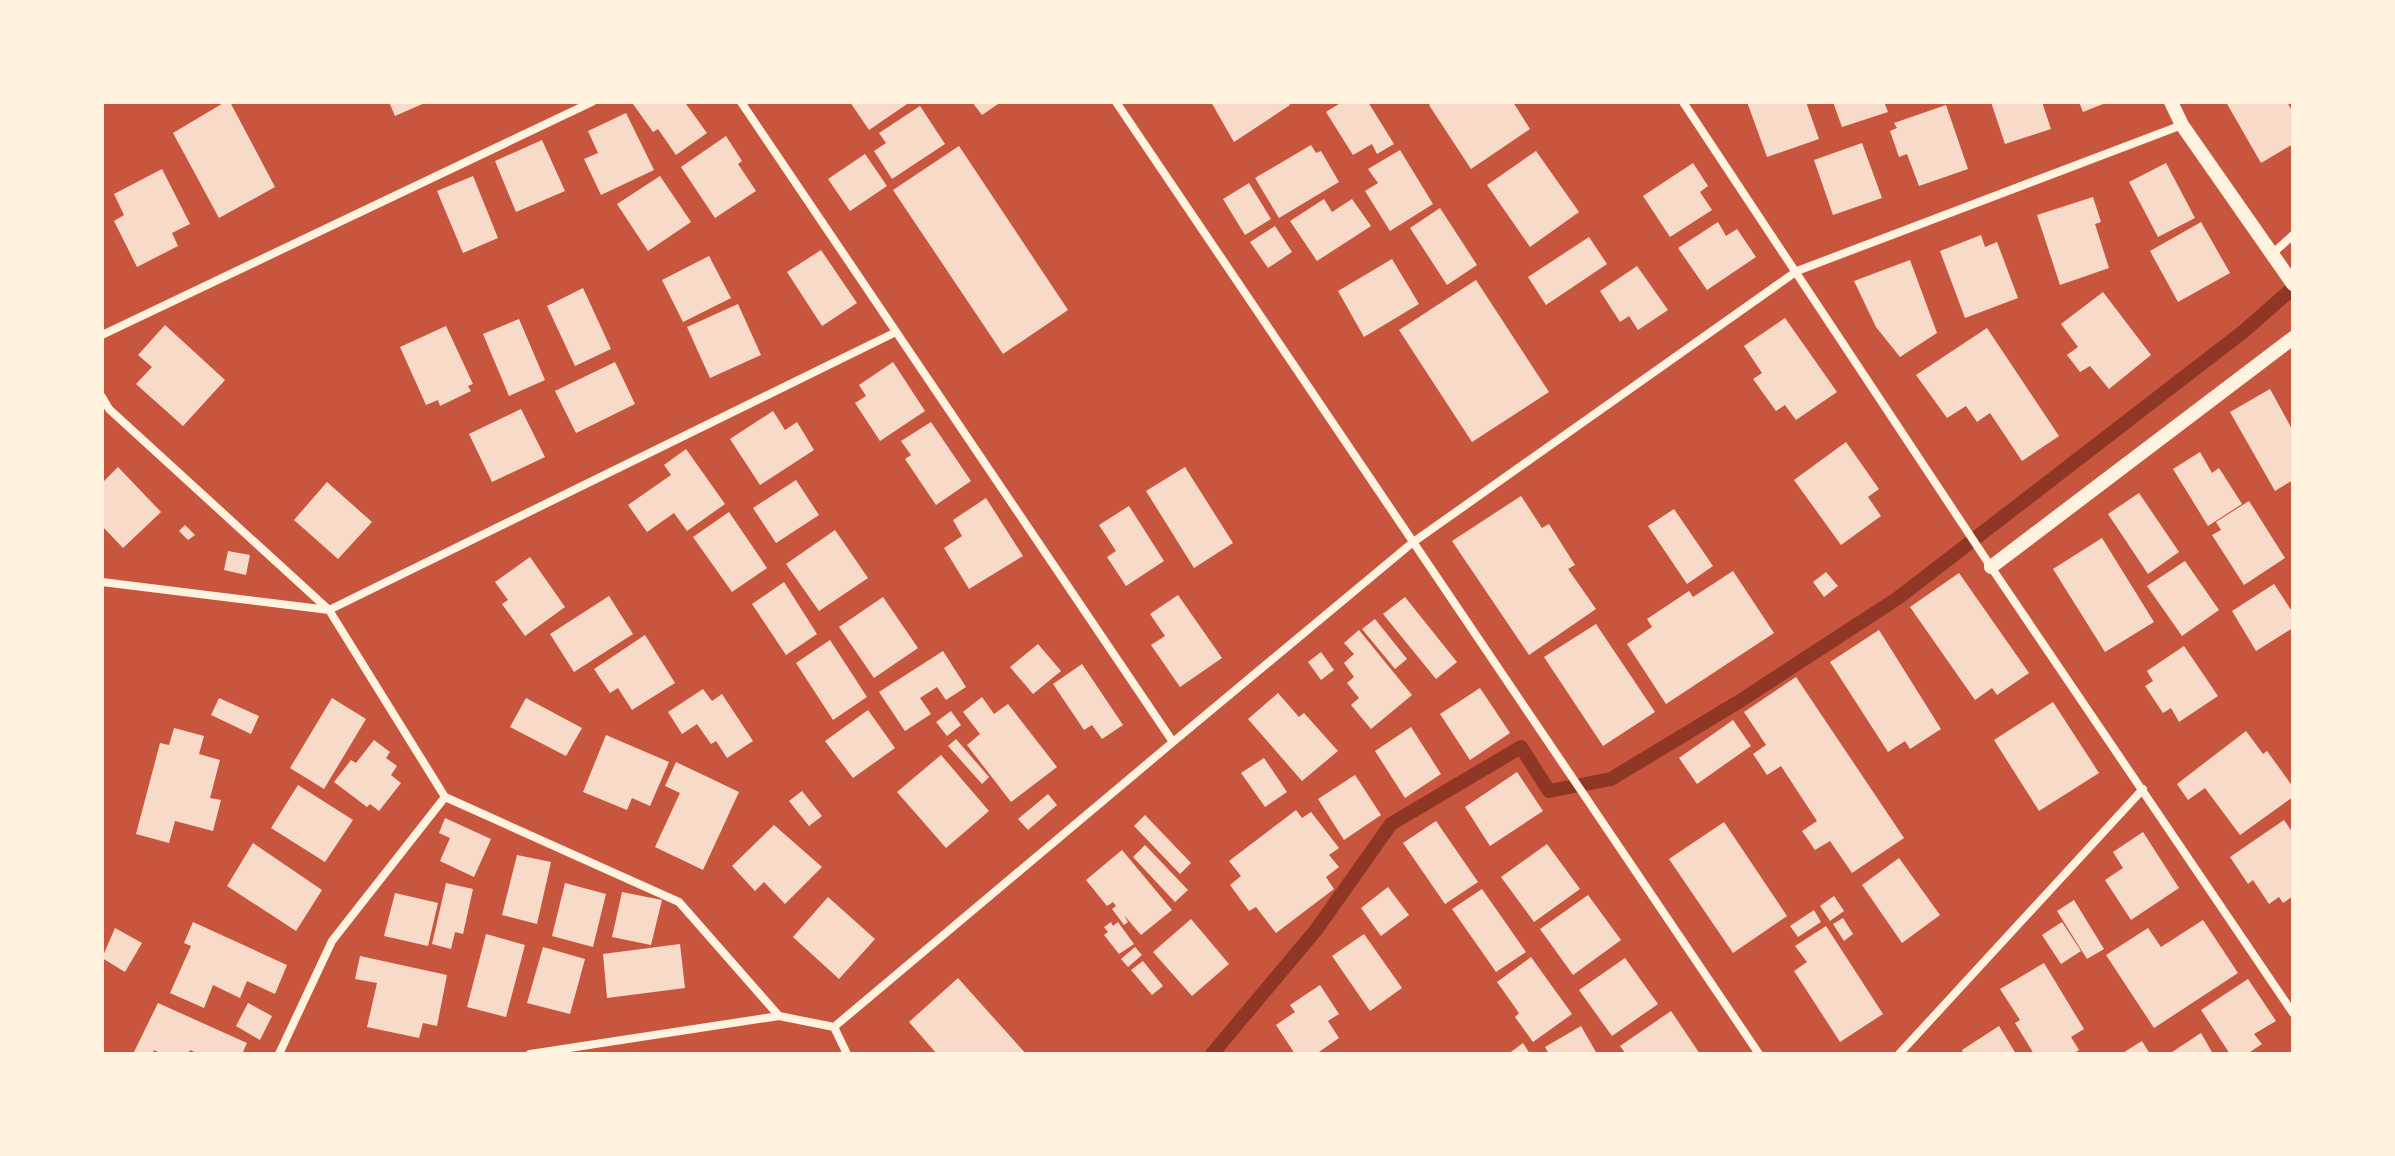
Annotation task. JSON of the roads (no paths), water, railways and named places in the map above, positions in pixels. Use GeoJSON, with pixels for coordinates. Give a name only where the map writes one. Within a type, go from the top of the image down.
{"type":"FeatureCollection","features":[{"type":"Feature","properties":{"kind":"street"},"geometry":{"type":"LineString","coordinates":[[102,335],[592,102]]}},
{"type":"Feature","properties":{"kind":"street"},"geometry":{"type":"LineString","coordinates":[[741,102],[1173,742]]}},
{"type":"Feature","properties":{"kind":"street"},"geometry":{"type":"LineString","coordinates":[[1116,102],[1759,1054]]}},
{"type":"Feature","properties":{"kind":"street"},"geometry":{"type":"LineString","coordinates":[[1683,102],[1991,567],[2293,1013]]}},
{"type":"Feature","properties":{"kind":"street"},"geometry":{"type":"LineString","coordinates":[[2171,102],[2182,125],[2293,284]]}},
{"type":"Feature","properties":{"kind":"street"},"geometry":{"type":"LineString","coordinates":[[834,1027],[1412,543],[1797,271],[2182,125]]}},
{"type":"Feature","properties":{"kind":"street"},"geometry":{"type":"LineString","coordinates":[[2277,259],[2293,235]]}},
{"type":"Feature","properties":{"kind":"street"},"geometry":{"type":"LineString","coordinates":[[102,582],[329,610],[896,332]]}},
{"type":"Feature","properties":{"kind":"street"},"geometry":{"type":"LineString","coordinates":[[1991,567],[2293,338]]}},
{"type":"Feature","properties":{"kind":"street"},"geometry":{"type":"LineString","coordinates":[[102,397],[109,409],[329,610],[445,797],[679,902],[779,1016]]}},
{"type":"Feature","properties":{"kind":"street"},"geometry":{"type":"LineString","coordinates":[[1899,1054],[2143,789]]}},
{"type":"Feature","properties":{"kind":"street"},"geometry":{"type":"LineString","coordinates":[[279,1054],[332,941],[445,797]]}},
{"type":"Feature","properties":{"kind":"street"},"geometry":{"type":"LineString","coordinates":[[530,1054],[779,1016],[834,1027]]}},
{"type":"Feature","properties":{"kind":"street"},"geometry":{"type":"LineString","coordinates":[[834,1027],[847,1054]]}},
{"type":"Feature","properties":{"kind":"waterway"},"geometry":{"type":"LineString","coordinates":[[1212,1054],[1316,930],[1391,824],[1521,747],[1549,791],[1611,779],[1740,701],[1898,598],[2244,331],[2293,288]]}}]}
